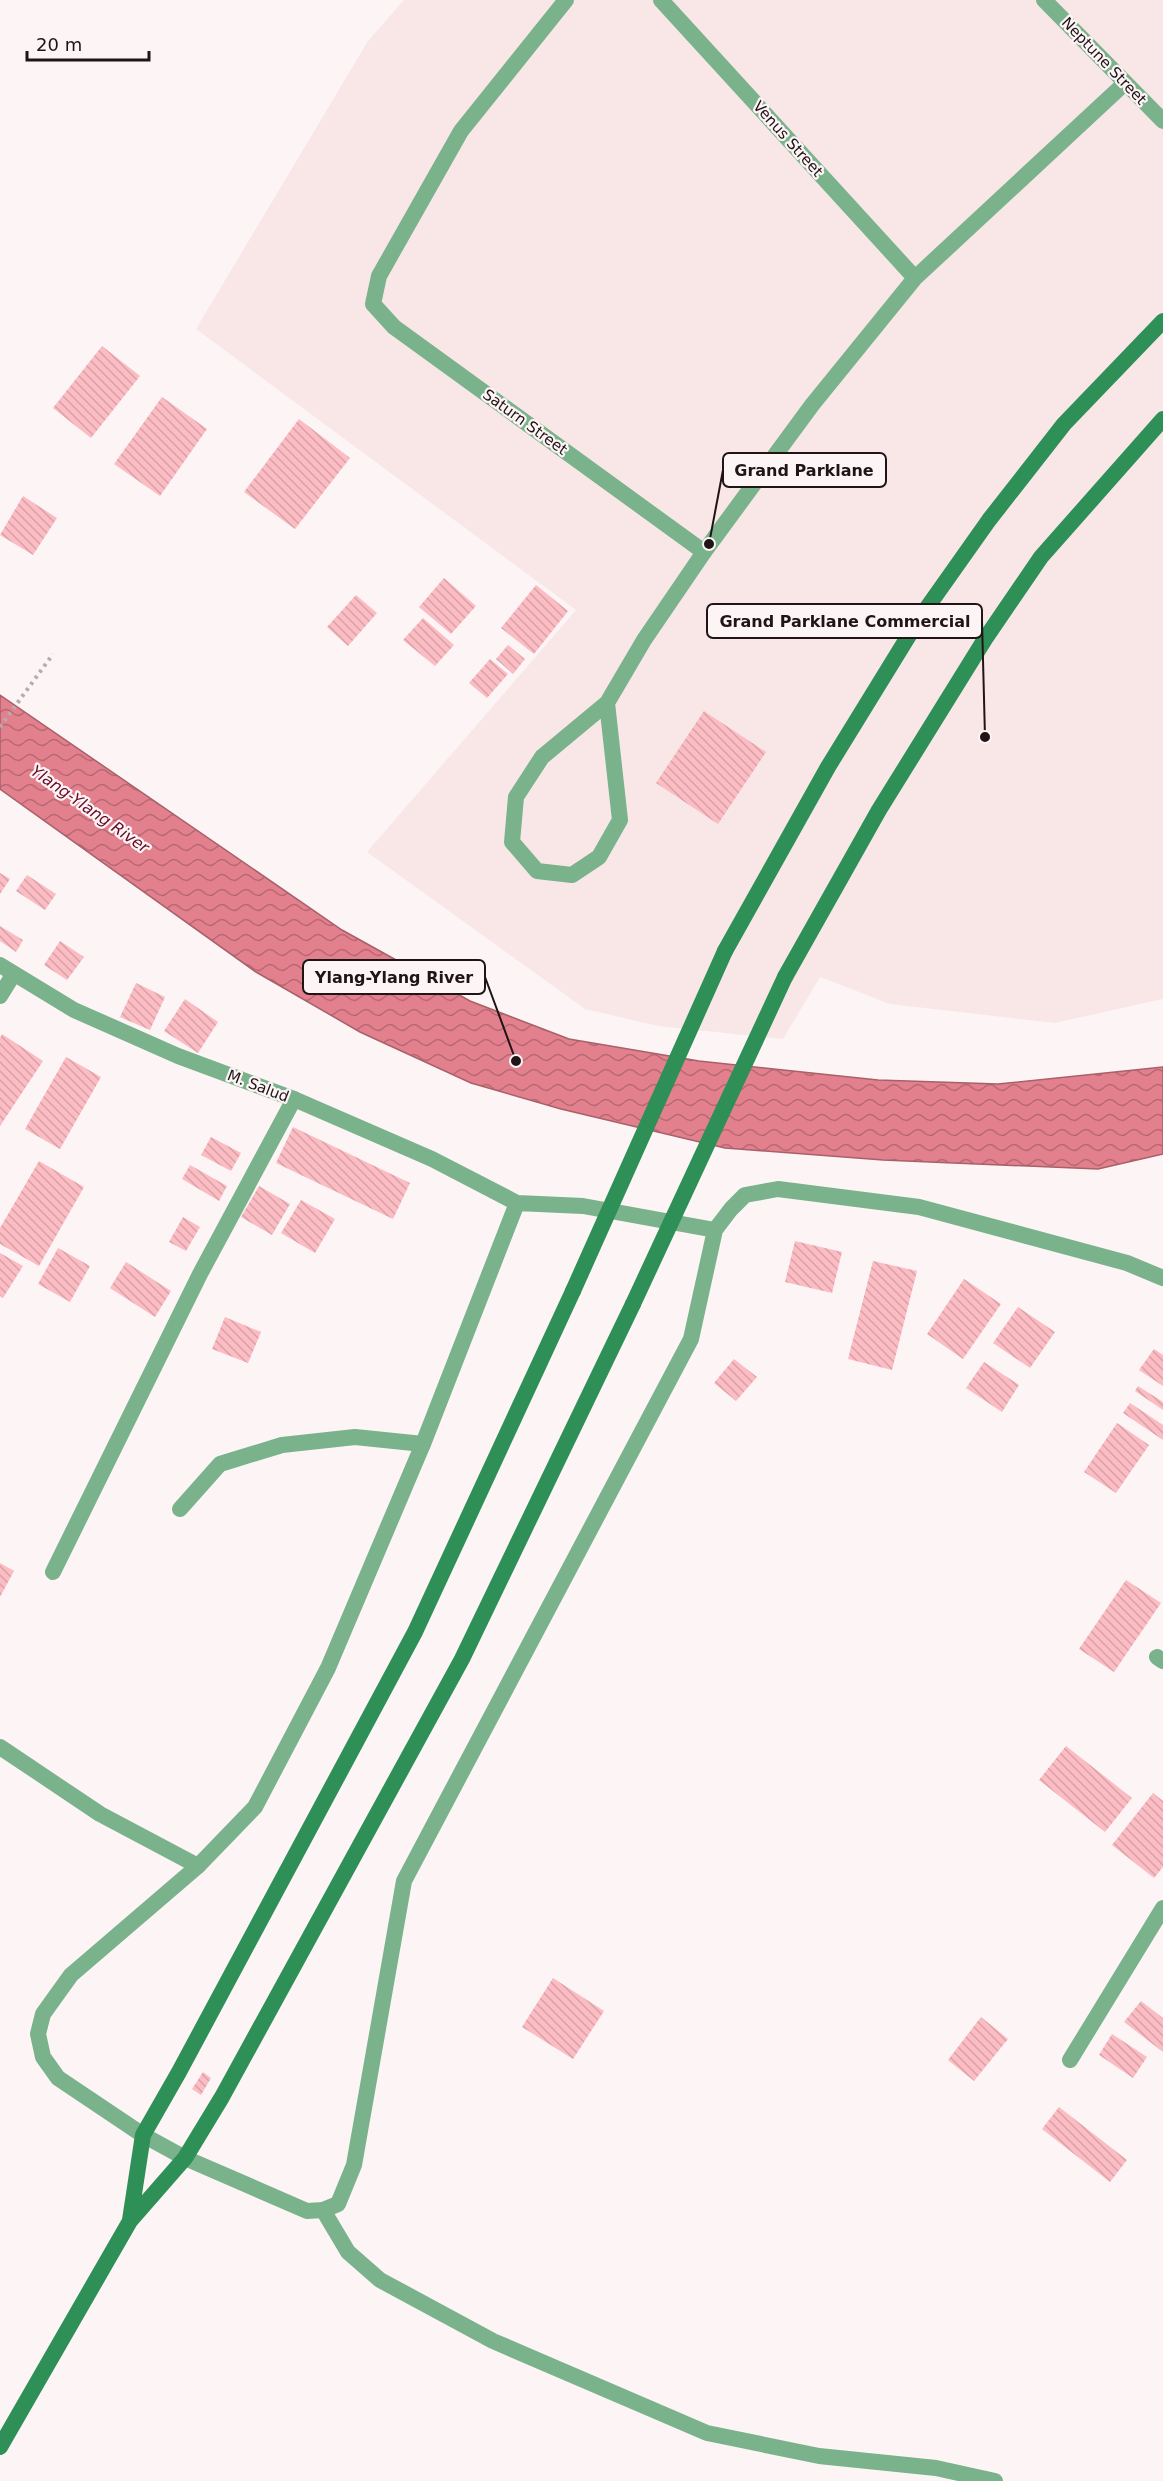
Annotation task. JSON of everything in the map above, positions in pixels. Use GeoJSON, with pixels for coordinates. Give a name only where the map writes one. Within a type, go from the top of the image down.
{"type":"FeatureCollection","features":[{"type":"Feature","properties":{"kind":"main road"},"geometry":{"type":"LineString","coordinates":[[130,2221],[143,2135],[415,1632],[573,1291],[725,951],[828,767],[919,619],[989,520],[1065,424],[1163,321]]}},
{"type":"Feature","properties":{"kind":"main road"},"geometry":{"type":"LineString","coordinates":[[0,2446],[130,2221],[185,2158],[222,2097],[462,1659],[633,1304],[785,977],[879,810],[986,639],[1041,557],[1163,419]]}},
{"type":"Feature","properties":{"kind":"street","name":"Saturn Street"},"geometry":{"type":"LineString","coordinates":[[566,0],[460,131],[379,276],[374,304],[394,327],[704,552]]}},
{"type":"Feature","properties":{"kind":"street","name":"Venus Street"},"geometry":{"type":"LineString","coordinates":[[662,0],[915,278]]}},
{"type":"Feature","properties":{"kind":"street","name":"Neptune Street"},"geometry":{"type":"LineString","coordinates":[[1044,0],[1163,121]]}},
{"type":"Feature","properties":{"kind":"street"},"geometry":{"type":"LineString","coordinates":[[608,702],[620,820],[599,857],[572,875],[537,871],[512,842],[516,797],[542,757],[608,702],[644,640],[704,552],[812,405],[915,278],[1125,83]]}},
{"type":"Feature","properties":{"kind":"street"},"geometry":{"type":"LineString","coordinates":[[0,996],[6,970]]}},
{"type":"Feature","properties":{"kind":"street","name":"M. Salud"},"geometry":{"type":"LineString","coordinates":[[6,970],[74,1010],[178,1056],[294,1099],[432,1159],[517,1203]]}},
{"type":"Feature","properties":{"kind":"street"},"geometry":{"type":"LineString","coordinates":[[53,1572],[200,1274],[294,1099]]}},
{"type":"Feature","properties":{"kind":"street"},"geometry":{"type":"LineString","coordinates":[[715,1230],[583,1206],[517,1203],[423,1444],[328,1668],[255,1807],[198,1866],[71,1975],[43,2014],[38,2034],[44,2057],[58,2078],[143,2135],[185,2158],[307,2211],[322,2210],[338,2204],[354,2165],[404,1881],[691,1339],[715,1230],[745,1195],[778,1189],[919,1208],[1127,1263],[1163,1278]]}},
{"type":"Feature","properties":{"kind":"street"},"geometry":{"type":"LineString","coordinates":[[180,1509],[220,1464],[282,1445],[355,1437],[423,1444]]}},
{"type":"Feature","properties":{"kind":"street"},"geometry":{"type":"LineString","coordinates":[[0,1747],[100,1814],[198,1866]]}},
{"type":"Feature","properties":{"kind":"street"},"geometry":{"type":"LineString","coordinates":[[1070,2060],[1163,1908]]}},
{"type":"Feature","properties":{"kind":"street"},"geometry":{"type":"LineString","coordinates":[[322,2210],[348,2252],[380,2280],[493,2341],[707,2433],[819,2456],[936,2468],[995,2481]]}},
{"type":"Feature","properties":{"kind":"path"},"geometry":{"type":"LineString","coordinates":[[0,726],[53,654]]}},
{"type":"Feature","properties":{"kind":"shaded area"},"geometry":{"type":"Polygon","coordinates":[[[404,0],[1163,0],[1163,999],[1055,1023],[890,1004],[820,977],[783,1039],[658,1026],[585,1009],[367,852],[576,610],[196,329],[368,41],[404,0]]]}},
{"type":"Feature","properties":{"kind":"water"},"geometry":{"type":"Polygon","coordinates":[[[0,695],[342,930],[470,1001],[569,1039],[699,1061],[878,1080],[998,1084],[1163,1067],[1163,1154],[1098,1169],[883,1160],[725,1148],[561,1109],[471,1083],[360,1032],[256,972],[0,789],[0,695]]]}},
{"type":"Feature","properties":{"kind":"building"},"geometry":{"type":"Polygon","coordinates":[[[102,346],[140,376],[91,438],[53,408],[102,346]]]}},
{"type":"Feature","properties":{"kind":"building"},"geometry":{"type":"Polygon","coordinates":[[[162,397],[207,429],[160,496],[114,464],[162,397]]]}},
{"type":"Feature","properties":{"kind":"building"},"geometry":{"type":"Polygon","coordinates":[[[299,419],[350,458],[295,529],[244,492],[299,419]]]}},
{"type":"Feature","properties":{"kind":"building"},"geometry":{"type":"Polygon","coordinates":[[[23,496],[57,518],[33,555],[0,535],[23,496]]]}},
{"type":"Feature","properties":{"kind":"building"},"geometry":{"type":"Polygon","coordinates":[[[444,578],[476,606],[451,634],[419,607],[444,578]]]}},
{"type":"Feature","properties":{"kind":"building"},"geometry":{"type":"Polygon","coordinates":[[[536,585],[568,611],[534,654],[501,628],[536,585]]]}},
{"type":"Feature","properties":{"kind":"building"},"geometry":{"type":"Polygon","coordinates":[[[356,595],[377,613],[348,646],[327,627],[356,595]]]}},
{"type":"Feature","properties":{"kind":"building"},"geometry":{"type":"Polygon","coordinates":[[[423,618],[454,645],[435,666],[403,640],[423,618]]]}},
{"type":"Feature","properties":{"kind":"building"},"geometry":{"type":"Polygon","coordinates":[[[508,645],[525,659],[513,674],[496,659],[508,645]]]}},
{"type":"Feature","properties":{"kind":"building"},"geometry":{"type":"Polygon","coordinates":[[[490,659],[508,674],[487,698],[469,683],[490,659]]]}},
{"type":"Feature","properties":{"kind":"building"},"geometry":{"type":"Polygon","coordinates":[[[704,711],[766,752],[718,824],[656,783],[704,711]]]}},
{"type":"Feature","properties":{"kind":"building"},"geometry":{"type":"Polygon","coordinates":[[[0,873],[10,879],[0,894],[0,873]]]}},
{"type":"Feature","properties":{"kind":"building"},"geometry":{"type":"Polygon","coordinates":[[[27,875],[56,894],[45,910],[16,891],[27,875]]]}},
{"type":"Feature","properties":{"kind":"building"},"geometry":{"type":"Polygon","coordinates":[[[0,926],[23,940],[16,952],[0,941],[0,926]]]}},
{"type":"Feature","properties":{"kind":"building"},"geometry":{"type":"Polygon","coordinates":[[[60,941],[84,957],[67,980],[44,965],[60,941]]]}},
{"type":"Feature","properties":{"kind":"building"},"geometry":{"type":"Polygon","coordinates":[[[136,983],[165,997],[150,1030],[120,1017],[136,983]]]}},
{"type":"Feature","properties":{"kind":"building"},"geometry":{"type":"Polygon","coordinates":[[[185,999],[218,1022],[198,1053],[164,1031],[185,999]]]}},
{"type":"Feature","properties":{"kind":"building"},"geometry":{"type":"Polygon","coordinates":[[[2,1034],[43,1061],[0,1126],[0,1038],[2,1034]]]}},
{"type":"Feature","properties":{"kind":"building"},"geometry":{"type":"Polygon","coordinates":[[[66,1057],[101,1077],[60,1149],[25,1129],[66,1057]]]}},
{"type":"Feature","properties":{"kind":"building"},"geometry":{"type":"Polygon","coordinates":[[[293,1127],[410,1183],[393,1219],[276,1163],[293,1127]]]}},
{"type":"Feature","properties":{"kind":"building"},"geometry":{"type":"Polygon","coordinates":[[[211,1137],[241,1153],[231,1171],[201,1155],[211,1137]]]}},
{"type":"Feature","properties":{"kind":"building"},"geometry":{"type":"Polygon","coordinates":[[[39,1161],[84,1187],[39,1266],[0,1244],[0,1228],[39,1161]]]}},
{"type":"Feature","properties":{"kind":"building"},"geometry":{"type":"Polygon","coordinates":[[[190,1165],[227,1186],[219,1201],[182,1179],[190,1165]]]}},
{"type":"Feature","properties":{"kind":"building"},"geometry":{"type":"Polygon","coordinates":[[[259,1186],[290,1204],[272,1235],[241,1217],[259,1186]]]}},
{"type":"Feature","properties":{"kind":"building"},"geometry":{"type":"Polygon","coordinates":[[[301,1200],[335,1219],[315,1253],[281,1233],[301,1200]]]}},
{"type":"Feature","properties":{"kind":"building"},"geometry":{"type":"Polygon","coordinates":[[[183,1217],[200,1227],[186,1251],[169,1242],[183,1217]]]}},
{"type":"Feature","properties":{"kind":"building"},"geometry":{"type":"Polygon","coordinates":[[[795,1241],[842,1252],[832,1293],[785,1282],[795,1241]]]}},
{"type":"Feature","properties":{"kind":"building"},"geometry":{"type":"Polygon","coordinates":[[[58,1248],[90,1266],[70,1302],[38,1284],[58,1248]]]}},
{"type":"Feature","properties":{"kind":"building"},"geometry":{"type":"Polygon","coordinates":[[[0,1253],[23,1266],[3,1298],[0,1296],[0,1253]]]}},
{"type":"Feature","properties":{"kind":"building"},"geometry":{"type":"Polygon","coordinates":[[[873,1261],[917,1271],[892,1370],[848,1359],[873,1261]]]}},
{"type":"Feature","properties":{"kind":"building"},"geometry":{"type":"Polygon","coordinates":[[[126,1262],[171,1291],[155,1317],[110,1288],[126,1262]]]}},
{"type":"Feature","properties":{"kind":"building"},"geometry":{"type":"Polygon","coordinates":[[[964,1279],[1001,1304],[963,1359],[927,1334],[964,1279]]]}},
{"type":"Feature","properties":{"kind":"building"},"geometry":{"type":"Polygon","coordinates":[[[1018,1307],[1055,1332],[1030,1368],[993,1343],[1018,1307]]]}},
{"type":"Feature","properties":{"kind":"building"},"geometry":{"type":"Polygon","coordinates":[[[225,1317],[261,1332],[248,1363],[212,1349],[225,1317]]]}},
{"type":"Feature","properties":{"kind":"building"},"geometry":{"type":"Polygon","coordinates":[[[1154,1349],[1163,1355],[1163,1386],[1139,1370],[1154,1349]]]}},
{"type":"Feature","properties":{"kind":"building"},"geometry":{"type":"Polygon","coordinates":[[[734,1359],[757,1377],[736,1401],[714,1383],[734,1359]]]}},
{"type":"Feature","properties":{"kind":"building"},"geometry":{"type":"Polygon","coordinates":[[[984,1362],[1019,1385],[1002,1412],[966,1388],[984,1362]]]}},
{"type":"Feature","properties":{"kind":"building"},"geometry":{"type":"Polygon","coordinates":[[[1138,1386],[1163,1402],[1163,1410],[1135,1391],[1138,1386]]]}},
{"type":"Feature","properties":{"kind":"building"},"geometry":{"type":"Polygon","coordinates":[[[1130,1403],[1163,1425],[1163,1440],[1123,1413],[1130,1403]]]}},
{"type":"Feature","properties":{"kind":"building"},"geometry":{"type":"Polygon","coordinates":[[[1117,1423],[1149,1445],[1116,1493],[1084,1472],[1117,1423]]]}},
{"type":"Feature","properties":{"kind":"building"},"geometry":{"type":"Polygon","coordinates":[[[0,1563],[14,1571],[0,1597],[0,1563]]]}},
{"type":"Feature","properties":{"kind":"building"},"geometry":{"type":"Polygon","coordinates":[[[1126,1580],[1161,1603],[1114,1672],[1079,1649],[1126,1580]]]}},
{"type":"Feature","properties":{"kind":"building"},"geometry":{"type":"Polygon","coordinates":[[[1066,1746],[1132,1798],[1105,1832],[1039,1780],[1066,1746]]]}},
{"type":"Feature","properties":{"kind":"building"},"geometry":{"type":"Polygon","coordinates":[[[1153,1793],[1163,1801],[1163,1867],[1154,1878],[1112,1845],[1153,1793]]]}},
{"type":"Feature","properties":{"kind":"building"},"geometry":{"type":"Polygon","coordinates":[[[553,1978],[604,2011],[573,2059],[522,2027],[553,1978]]]}},
{"type":"Feature","properties":{"kind":"building"},"geometry":{"type":"Polygon","coordinates":[[[1141,2001],[1163,2018],[1163,2052],[1124,2022],[1141,2001]]]}},
{"type":"Feature","properties":{"kind":"building"},"geometry":{"type":"Polygon","coordinates":[[[981,2017],[1008,2039],[974,2081],[948,2060],[981,2017]]]}},
{"type":"Feature","properties":{"kind":"building"},"geometry":{"type":"Polygon","coordinates":[[[1112,2034],[1147,2057],[1133,2078],[1099,2055],[1112,2034]]]}},
{"type":"Feature","properties":{"kind":"building"},"geometry":{"type":"Polygon","coordinates":[[[203,2072],[211,2078],[201,2095],[192,2089],[203,2072]]]}},
{"type":"Feature","properties":{"kind":"building"},"geometry":{"type":"Polygon","coordinates":[[[1059,2107],[1127,2160],[1110,2182],[1042,2129],[1059,2107]]]}},
{"type":"Feature","properties":{"kind":"place","name":"Grand Parklane"},"geometry":{"type":"Point","coordinates":[709,544]}},
{"type":"Feature","properties":{"kind":"place","name":"Grand Parklane Commercial"},"geometry":{"type":"Point","coordinates":[985,737]}},
{"type":"Feature","properties":{"kind":"place","name":"Ylang-Ylang River"},"geometry":{"type":"Point","coordinates":[516,1061]}}]}
